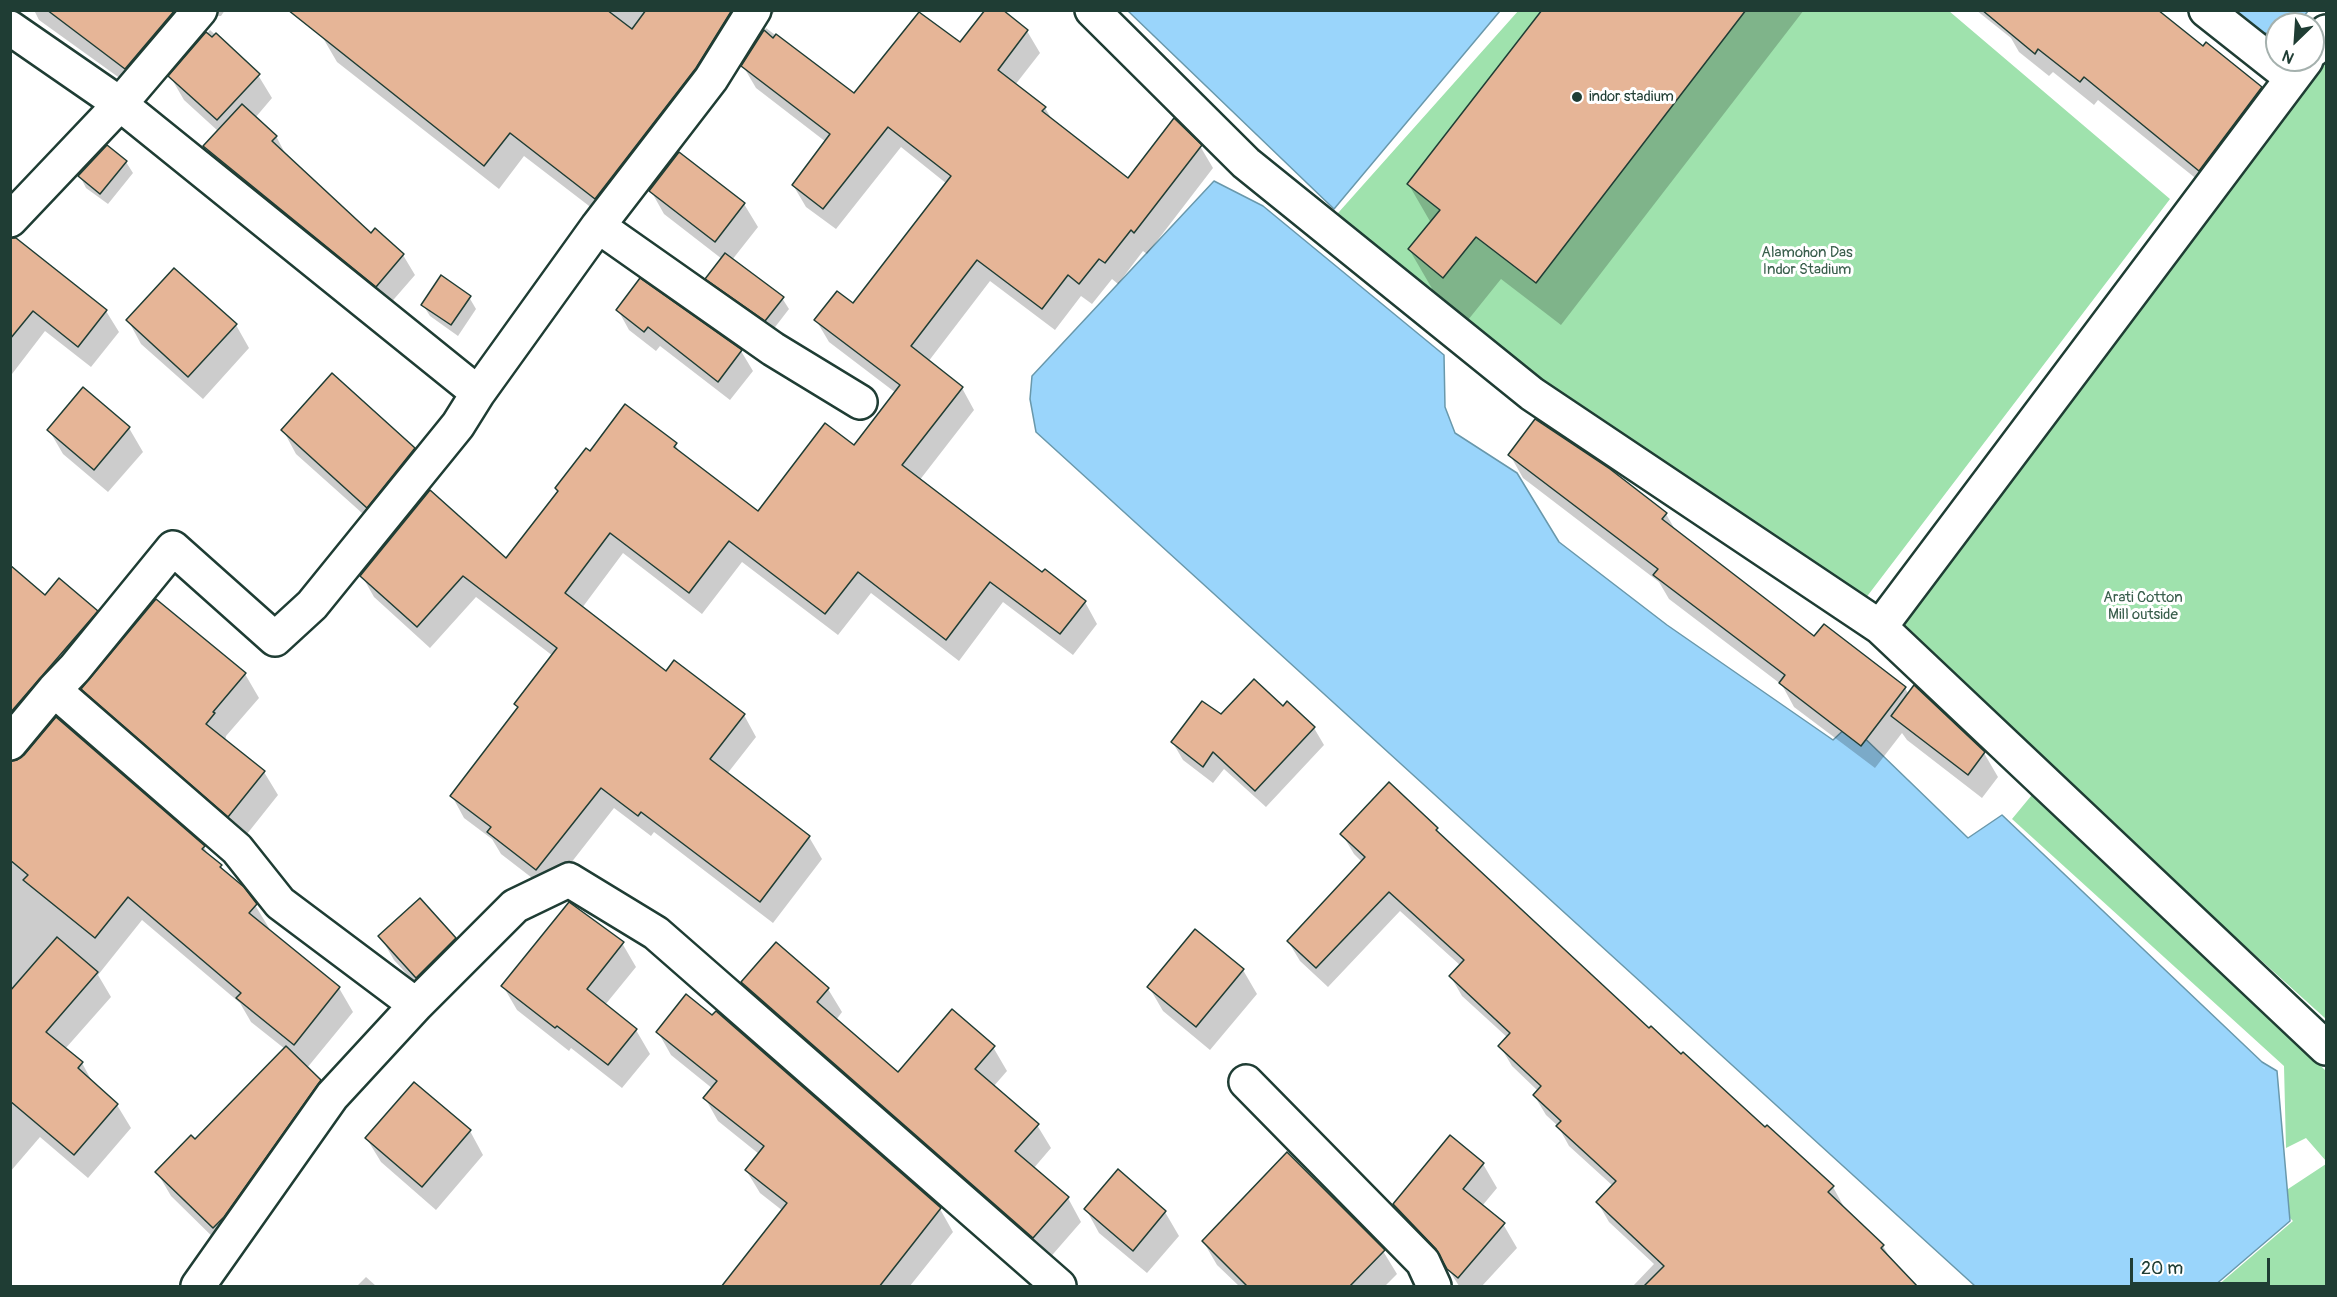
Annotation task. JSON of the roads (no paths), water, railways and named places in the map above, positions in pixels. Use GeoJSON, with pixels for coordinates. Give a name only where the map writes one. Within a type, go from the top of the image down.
{"type":"FeatureCollection","features":[{"type":"Feature","properties":{"kind":"street"},"geometry":{"type":"LineString","coordinates":[[10,220],[120,104],[200,10]]}},
{"type":"Feature","properties":{"kind":"street"},"geometry":{"type":"LineString","coordinates":[[10,743],[173,548],[275,639],[312,605],[458,424],[598,226],[711,79],[754,10]]}},
{"type":"Feature","properties":{"kind":"street"},"geometry":{"type":"LineString","coordinates":[[1092,10],[1246,163],[1532,394],[1880,627],[2326,1048]]}},
{"type":"Feature","properties":{"kind":"street"},"geometry":{"type":"LineString","coordinates":[[2206,10],[2265,47]]}},
{"type":"Feature","properties":{"kind":"street"},"geometry":{"type":"LineString","coordinates":[[10,28],[120,104],[478,393]]}},
{"type":"Feature","properties":{"kind":"street"},"geometry":{"type":"LineString","coordinates":[[1880,627],[2297,72]]}},
{"type":"Feature","properties":{"kind":"street"},"geometry":{"type":"LineString","coordinates":[[598,226],[773,349],[860,402]]}},
{"type":"Feature","properties":{"kind":"street"},"geometry":{"type":"LineString","coordinates":[[54,690],[237,849],[280,903],[416,1005]]}},
{"type":"Feature","properties":{"kind":"street"},"geometry":{"type":"LineString","coordinates":[[198,1287],[332,1096],[416,1005],[515,906],[569,880],[656,933],[1059,1287]]}},
{"type":"Feature","properties":{"kind":"street"},"geometry":{"type":"LineString","coordinates":[[1246,1082],[1423,1262],[1434,1287]]}},
{"type":"Feature","properties":{"kind":"water"},"geometry":{"type":"Polygon","coordinates":[[[1128,11],[1500,11],[1334,209],[1128,11]]]}},
{"type":"Feature","properties":{"kind":"water"},"geometry":{"type":"Polygon","coordinates":[[[2222,11],[2308,11],[2265,12],[2265,33],[2245,31],[2222,11]]]}},
{"type":"Feature","properties":{"kind":"water"},"geometry":{"type":"Polygon","coordinates":[[[1214,181],[1263,206],[1444,355],[1445,407],[1455,433],[1517,473],[1559,542],[1667,625],[1833,740],[1850,724],[1968,838],[2002,815],[2262,1062],[2277,1071],[2290,1221],[2214,1286],[1975,1286],[1036,432],[1030,399],[1032,376],[1214,181]]]}},
{"type":"Feature","properties":{"kind":"place","name":"indor stadium"},"geometry":{"type":"Point","coordinates":[1577,97]}},
{"type":"Feature","properties":{"kind":"park label","name":"Alamohon Das Indor Stadium"},"geometry":{"type":"Point","coordinates":[1807,262]}},
{"type":"Feature","properties":{"kind":"park label","name":"Arati Cotton Mill outside"},"geometry":{"type":"Point","coordinates":[2143,606]}}]}
